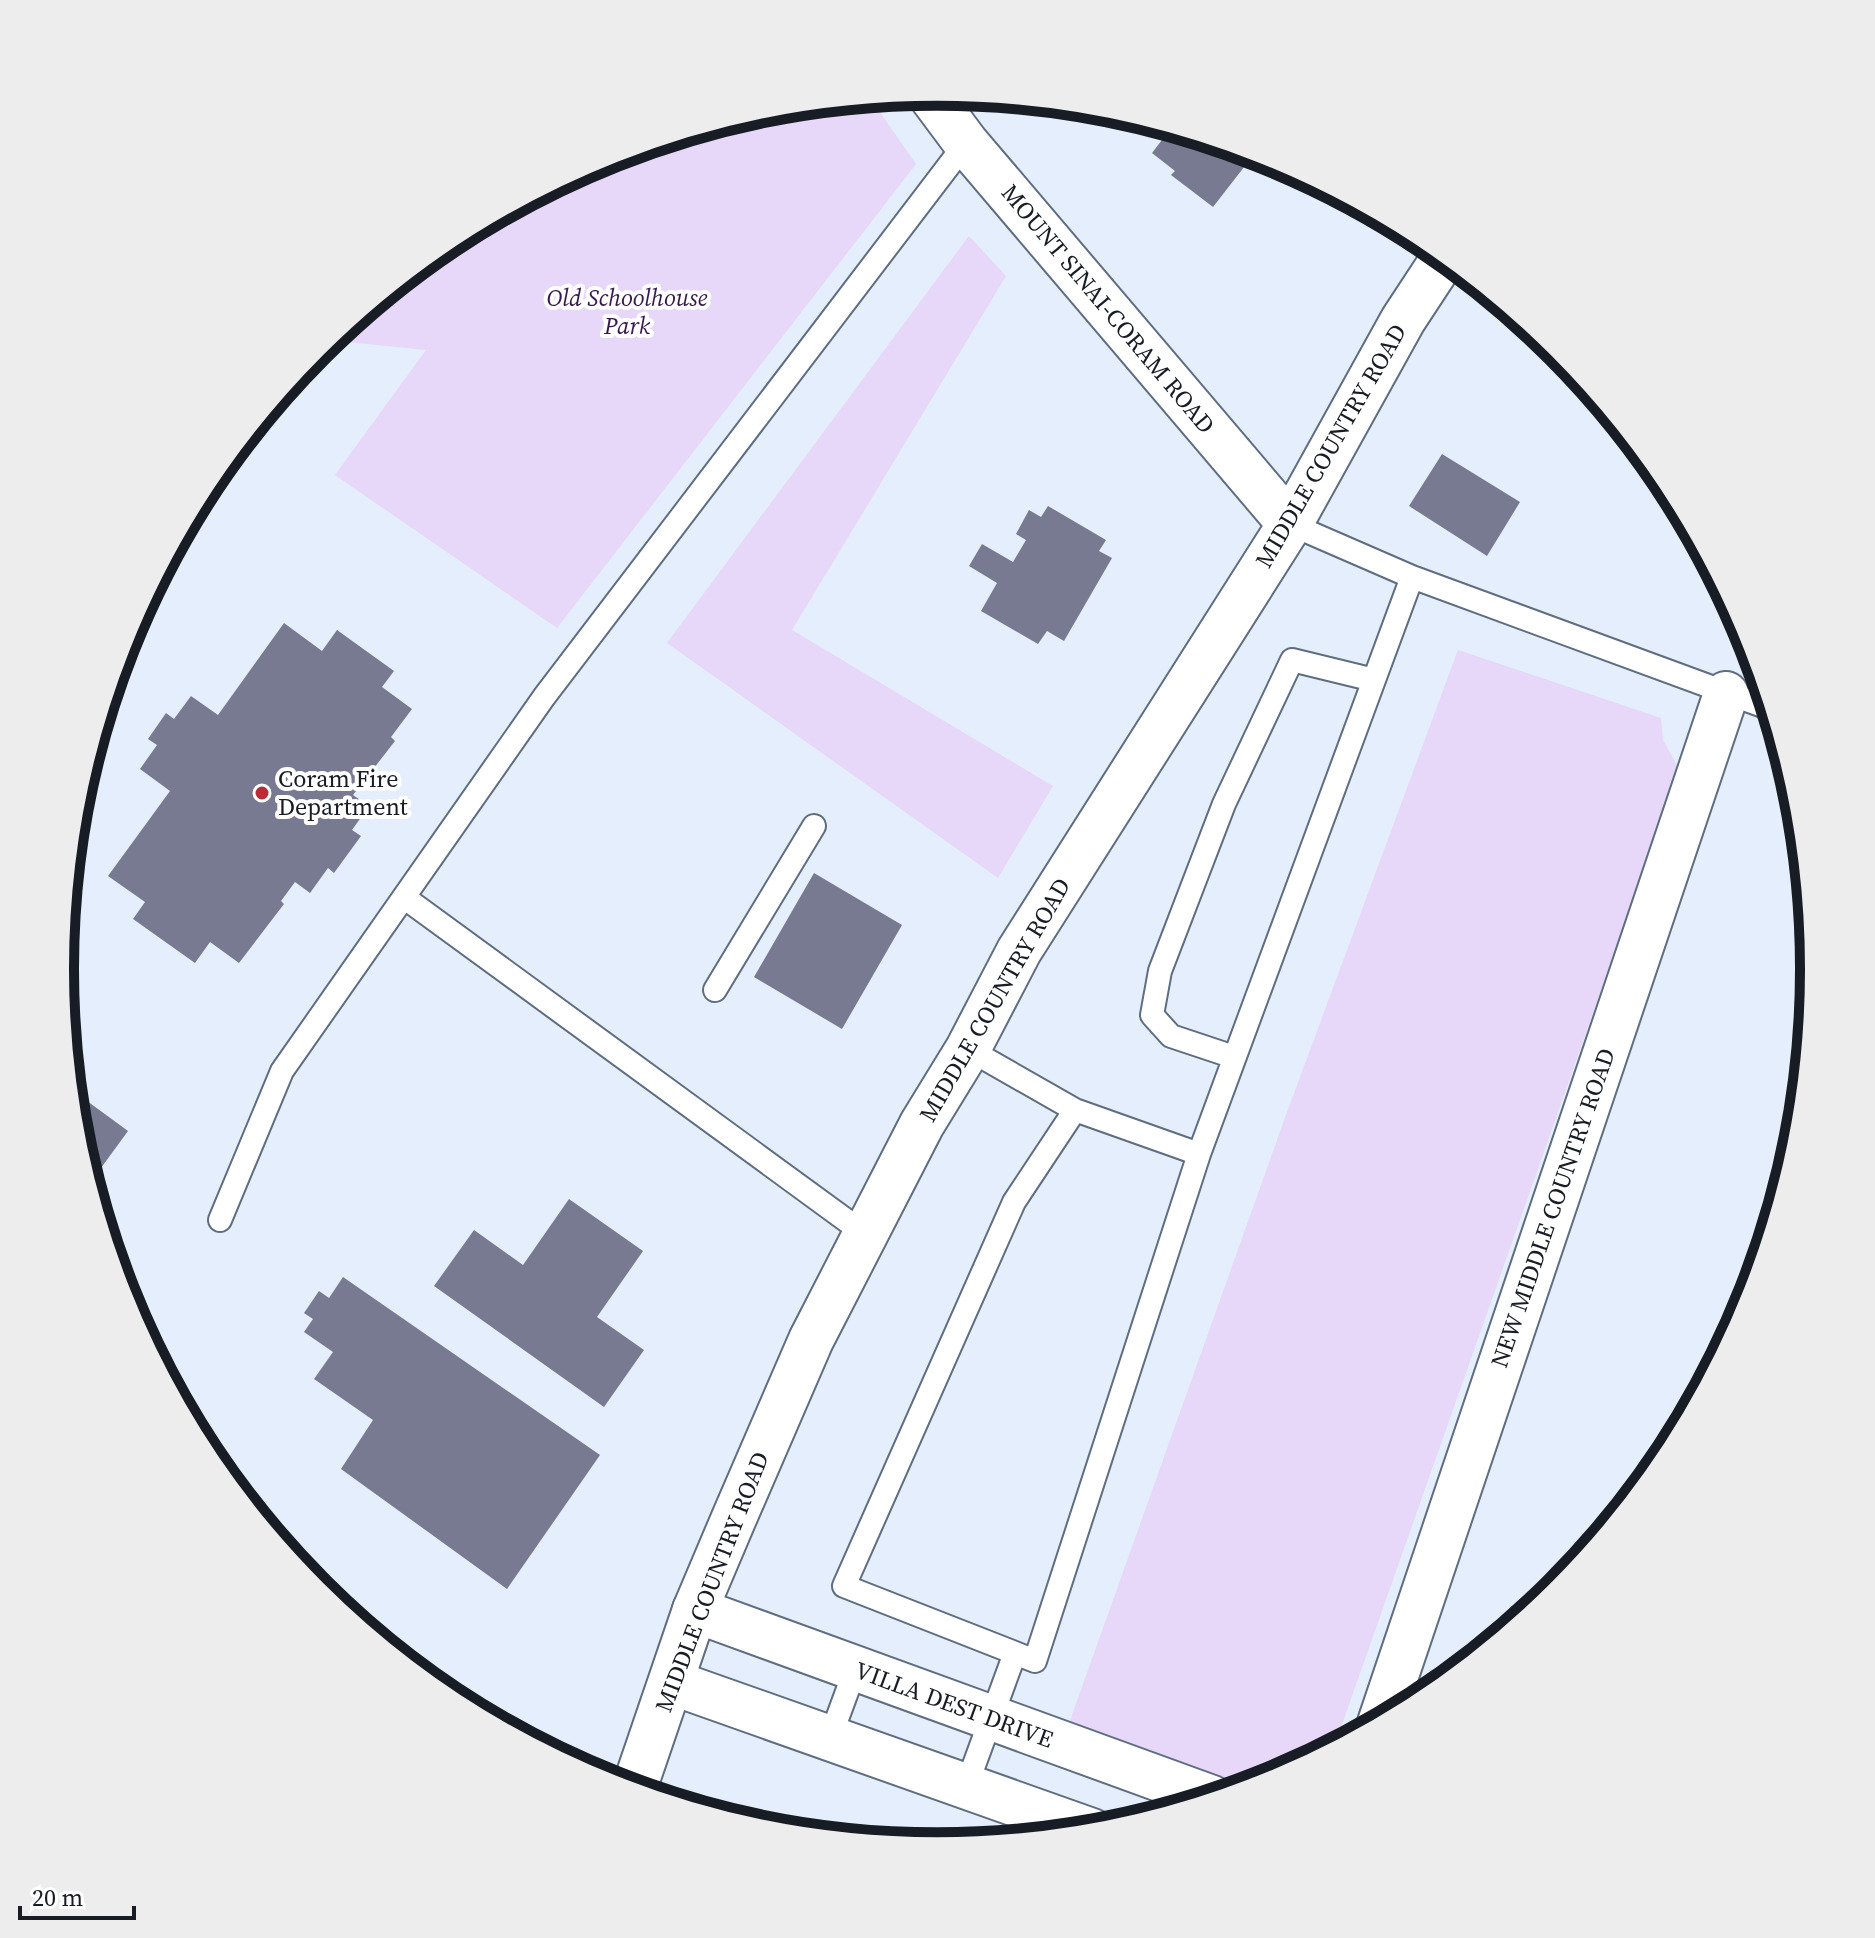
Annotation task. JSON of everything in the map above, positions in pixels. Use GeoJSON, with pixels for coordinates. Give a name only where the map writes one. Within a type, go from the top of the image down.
{"type":"FeatureCollection","features":[{"type":"Feature","properties":{"kind":"main road","name":"MOUNT SINAI-CORAM ROAD"},"geometry":{"type":"LineString","coordinates":[[938,106],[966,143],[1290,524]]}},
{"type":"Feature","properties":{"kind":"main road","name":"MIDDLE COUNTRY ROAD"},"geometry":{"type":"LineString","coordinates":[[638,1779],[695,1610],[811,1340],[922,1124],[968,1049],[1019,951],[1290,524],[1403,320],[1438,266]]}},
{"type":"Feature","properties":{"kind":"main road","name":"NEW MIDDLE COUNTRY ROAD"},"geometry":{"type":"LineString","coordinates":[[1385,1707],[1726,694]]}},
{"type":"Feature","properties":{"kind":"main road","name":"VILLA DEST DRIVE"},"geometry":{"type":"LineString","coordinates":[[695,1610],[1197,1792]]}},
{"type":"Feature","properties":{"kind":"main road"},"geometry":{"type":"LineString","coordinates":[[671,1682],[1067,1822]]}},
{"type":"Feature","properties":{"kind":"lane"},"geometry":{"type":"LineString","coordinates":[[220,1220],[282,1071],[544,697],[966,143]]}},
{"type":"Feature","properties":{"kind":"lane"},"geometry":{"type":"LineString","coordinates":[[1290,524],[1412,577],[1759,705]]}},
{"type":"Feature","properties":{"kind":"lane"},"geometry":{"type":"LineString","coordinates":[[1075,1110],[1014,1202],[844,1586],[1035,1661],[1199,1154],[1412,577]]}},
{"type":"Feature","properties":{"kind":"lane"},"geometry":{"type":"LineString","coordinates":[[1234,1057],[1171,1036],[1152,1015],[1160,971],[1224,804],[1292,660],[1374,680]]}},
{"type":"Feature","properties":{"kind":"lane"},"geometry":{"type":"LineString","coordinates":[[715,990],[814,826]]}},
{"type":"Feature","properties":{"kind":"lane"},"geometry":{"type":"LineString","coordinates":[[405,898],[865,1234]]}},
{"type":"Feature","properties":{"kind":"lane"},"geometry":{"type":"LineString","coordinates":[[968,1049],[1075,1110],[1199,1154]]}},
{"type":"Feature","properties":{"kind":"lane"},"geometry":{"type":"LineString","coordinates":[[966,1787],[1015,1653]]}},
{"type":"Feature","properties":{"kind":"lane"},"geometry":{"type":"LineString","coordinates":[[830,1738],[855,1670]]}},
{"type":"Feature","properties":{"kind":"green space","name":"Old Schoolhouse Park"},"geometry":{"type":"Polygon","coordinates":[[[877,107],[916,164],[557,628],[335,475],[426,350],[345,342],[412,284],[458,251],[506,221],[607,171],[660,151],[769,122],[877,107]]]}},
{"type":"Feature","properties":{"kind":"green space"},"geometry":{"type":"Polygon","coordinates":[[[969,236],[1006,276],[792,630],[1053,786],[998,878],[667,643],[969,236]]]}},
{"type":"Feature","properties":{"kind":"green space"},"geometry":{"type":"Polygon","coordinates":[[[1458,650],[1661,718],[1663,740],[1679,769],[1339,1733],[1268,1767],[1222,1784],[1067,1729],[1286,1115],[1458,650]]]}},
{"type":"Feature","properties":{"kind":"building"},"geometry":{"type":"Polygon","coordinates":[[[1165,136],[1247,163],[1213,207],[1171,175],[1175,171],[1152,153],[1165,136]]]}},
{"type":"Feature","properties":{"kind":"building"},"geometry":{"type":"Polygon","coordinates":[[[1442,454],[1520,502],[1487,556],[1409,506],[1442,454]]]}},
{"type":"Feature","properties":{"kind":"building"},"geometry":{"type":"Polygon","coordinates":[[[1048,506],[1106,540],[1099,551],[1112,558],[1064,641],[1047,631],[1038,644],[981,611],[997,583],[969,566],[982,544],[1013,562],[1026,540],[1016,534],[1029,510],[1041,517],[1048,506]]]}},
{"type":"Feature","properties":{"kind":"building","name":"Coram Fire Department"},"geometry":{"type":"Polygon","coordinates":[[[284,623],[322,651],[337,630],[394,671],[382,687],[412,709],[391,737],[395,741],[353,795],[369,806],[352,830],[361,836],[334,873],[328,868],[310,893],[295,882],[281,901],[284,904],[239,963],[210,942],[195,963],[133,919],[145,902],[108,876],[170,791],[140,769],[157,745],[148,739],[166,713],[174,719],[191,696],[218,715],[284,623]]]}},
{"type":"Feature","properties":{"kind":"building"},"geometry":{"type":"Polygon","coordinates":[[[814,873],[902,925],[842,1029],[754,977],[814,873]]]}},
{"type":"Feature","properties":{"kind":"building"},"geometry":{"type":"Polygon","coordinates":[[[84,1099],[128,1131],[98,1171],[84,1099]]]}},
{"type":"Feature","properties":{"kind":"building"},"geometry":{"type":"Polygon","coordinates":[[[569,1199],[643,1251],[597,1317],[644,1350],[604,1407],[434,1286],[474,1230],[523,1265],[569,1199]]]}},
{"type":"Feature","properties":{"kind":"building"},"geometry":{"type":"Polygon","coordinates":[[[343,1277],[600,1455],[507,1589],[341,1469],[373,1420],[314,1379],[333,1352],[304,1332],[313,1319],[304,1313],[319,1291],[329,1298],[343,1277]]]}},
{"type":"Feature","properties":{"kind":"place","name":"Coram Fire Department"},"geometry":{"type":"Point","coordinates":[262,793]}}]}
